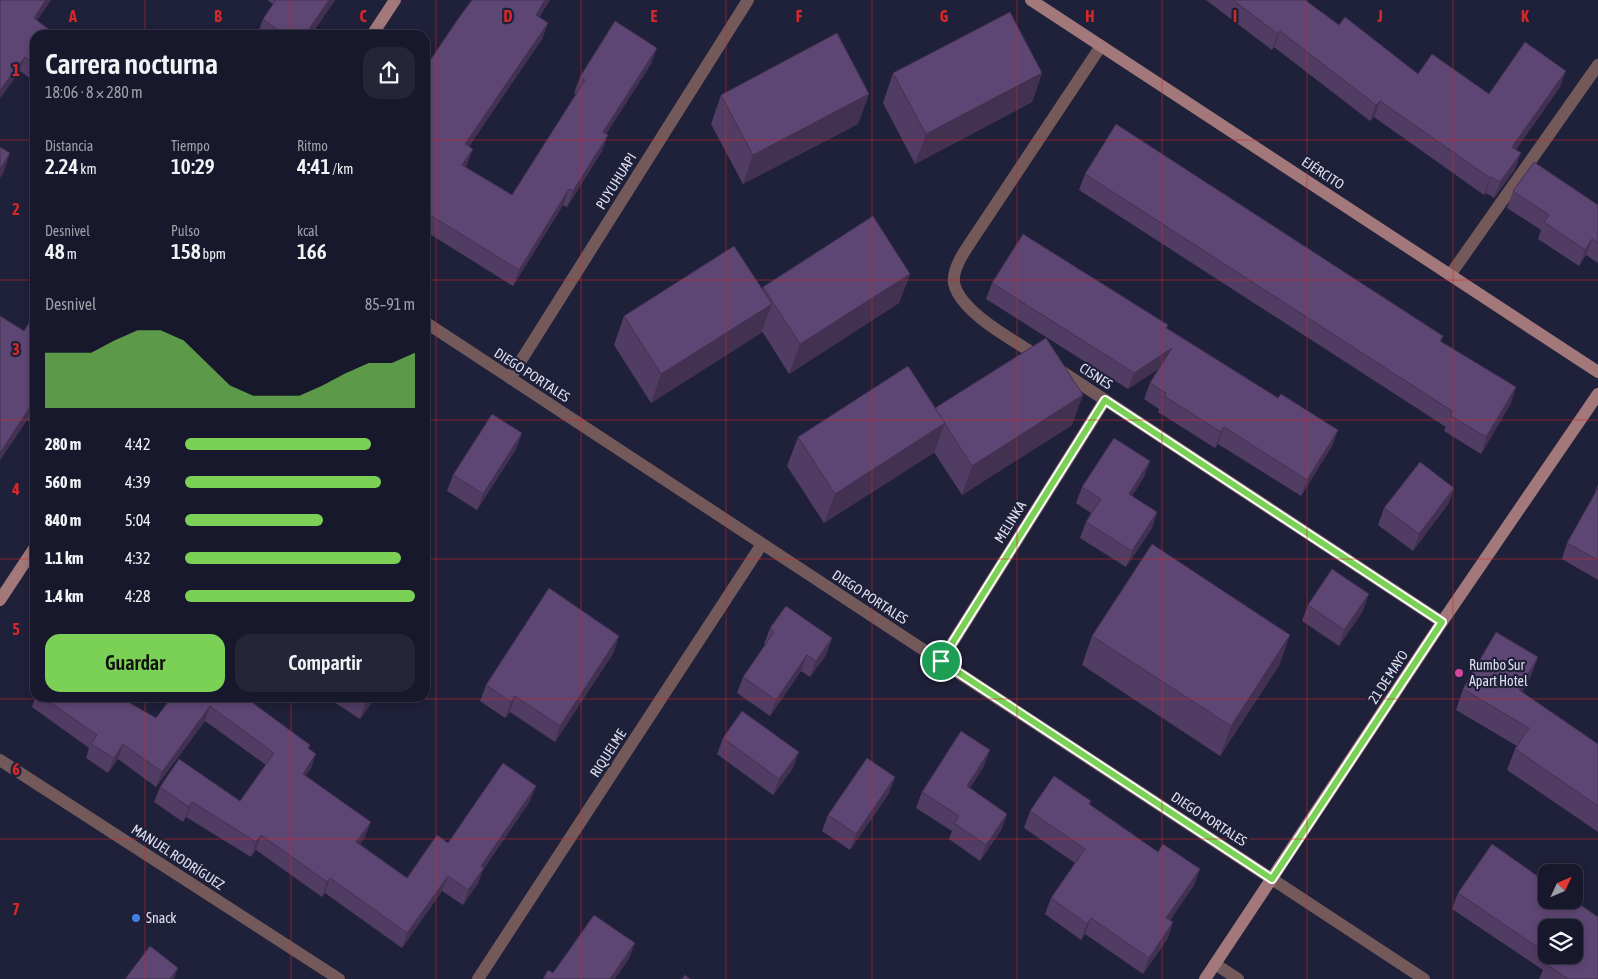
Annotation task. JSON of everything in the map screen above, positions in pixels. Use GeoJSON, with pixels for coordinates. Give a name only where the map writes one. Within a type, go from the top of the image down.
{"type":"FeatureCollection","features":[{"type":"Feature","properties":{"kind":"street"},"geometry":{"type":"LineString","coordinates":[[375,30],[395,0]]}},
{"type":"Feature","properties":{"kind":"street","name":"PUYUHUAPI"},"geometry":{"type":"LineString","coordinates":[[510,378],[748,0]]}},
{"type":"Feature","properties":{"kind":"street","name":"EJÉRCITO"},"geometry":{"type":"LineString","coordinates":[[1031,0],[1598,372]]}},
{"type":"Feature","properties":{"kind":"street","name":"CISNES"},"geometry":{"type":"LineString","coordinates":[[1101,46],[959,261],[954,281],[958,293],[968,307],[988,323],[1442,622]]}},
{"type":"Feature","properties":{"kind":"street"},"geometry":{"type":"LineString","coordinates":[[1450,275],[1598,65]]}},
{"type":"Feature","properties":{"kind":"street","name":"DIEGO PORTALES"},"geometry":{"type":"LineString","coordinates":[[430,325],[1424,979]]}},
{"type":"Feature","properties":{"kind":"street","name":"21 DE MAYO"},"geometry":{"type":"LineString","coordinates":[[1205,979],[1442,622],[1598,394]]}},
{"type":"Feature","properties":{"kind":"street","name":"MELINKA"},"geometry":{"type":"LineString","coordinates":[[941,661],[1105,400]]}},
{"type":"Feature","properties":{"kind":"street","name":"RIQUELME"},"geometry":{"type":"LineString","coordinates":[[478,979],[762,544]]}},
{"type":"Feature","properties":{"kind":"street"},"geometry":{"type":"LineString","coordinates":[[0,600],[30,555]]}},
{"type":"Feature","properties":{"kind":"street","name":"MANUEL RODRÍGUEZ"},"geometry":{"type":"LineString","coordinates":[[0,760],[339,979]]}},
{"type":"Feature","properties":{"kind":"street"},"geometry":{"type":"LineString","coordinates":[[1215,964],[1238,979]]}},
{"type":"Feature","properties":{"kind":"building"},"geometry":{"type":"Polygon","coordinates":[[[0,0],[46,0],[34,18],[50,30],[30,30],[30,60],[25,57],[0,90],[0,0]]]}},
{"type":"Feature","properties":{"kind":"building"},"geometry":{"type":"Polygon","coordinates":[[[276,0],[329,0],[308,30],[278,30],[263,19],[276,0]]]}},
{"type":"Feature","properties":{"kind":"building"},"geometry":{"type":"Polygon","coordinates":[[[472,0],[545,0],[536,15],[548,23],[465,144],[473,149],[462,165],[512,195],[585,80],[580,77],[615,21],[657,48],[603,132],[608,135],[573,191],[569,189],[519,270],[430,215],[430,61],[472,0]]]}},
{"type":"Feature","properties":{"kind":"building"},"geometry":{"type":"Polygon","coordinates":[[[1233,0],[1305,0],[1339,25],[1345,17],[1418,74],[1432,54],[1489,94],[1525,42],[1566,71],[1512,147],[1521,153],[1500,182],[1490,178],[1380,101],[1376,105],[1280,31],[1278,34],[1233,0]]]}},
{"type":"Feature","properties":{"kind":"building"},"geometry":{"type":"Polygon","coordinates":[[[1010,12],[1042,73],[926,134],[893,73],[1010,12]]]}},
{"type":"Feature","properties":{"kind":"building"},"geometry":{"type":"Polygon","coordinates":[[[837,33],[869,94],[753,155],[721,95],[837,33]]]}},
{"type":"Feature","properties":{"kind":"building"},"geometry":{"type":"Polygon","coordinates":[[[1116,124],[1443,336],[1440,341],[1516,387],[1486,437],[1450,415],[1452,411],[1085,174],[1116,124]]]}},
{"type":"Feature","properties":{"kind":"building"},"geometry":{"type":"Polygon","coordinates":[[[0,147],[10,153],[0,169],[0,147]]]}},
{"type":"Feature","properties":{"kind":"building"},"geometry":{"type":"Polygon","coordinates":[[[1534,162],[1598,205],[1598,243],[1592,239],[1585,250],[1544,222],[1549,215],[1513,191],[1534,162]]]}},
{"type":"Feature","properties":{"kind":"building"},"geometry":{"type":"Polygon","coordinates":[[[873,216],[910,274],[800,344],[763,287],[873,216]]]}},
{"type":"Feature","properties":{"kind":"building"},"geometry":{"type":"Polygon","coordinates":[[[1023,234],[1168,325],[1166,328],[1278,398],[1281,394],[1338,430],[1307,480],[1224,427],[1221,432],[1164,396],[1166,393],[1150,383],[1172,348],[1134,373],[992,283],[1023,234]]]}},
{"type":"Feature","properties":{"kind":"building"},"geometry":{"type":"Polygon","coordinates":[[[734,246],[772,304],[661,374],[624,316],[734,246]]]}},
{"type":"Feature","properties":{"kind":"building"},"geometry":{"type":"Polygon","coordinates":[[[0,316],[24,331],[30,321],[30,407],[0,453],[0,316]]]}},
{"type":"Feature","properties":{"kind":"building"},"geometry":{"type":"Polygon","coordinates":[[[1046,338],[1083,395],[972,466],[935,408],[1046,338]]]}},
{"type":"Feature","properties":{"kind":"building"},"geometry":{"type":"Polygon","coordinates":[[[908,366],[945,423],[835,494],[798,437],[908,366]]]}},
{"type":"Feature","properties":{"kind":"building"},"geometry":{"type":"Polygon","coordinates":[[[492,414],[522,433],[483,494],[453,475],[492,414]]]}},
{"type":"Feature","properties":{"kind":"building"},"geometry":{"type":"Polygon","coordinates":[[[1114,438],[1150,461],[1129,494],[1157,512],[1132,551],[1086,522],[1101,499],[1082,487],[1114,438]]]}},
{"type":"Feature","properties":{"kind":"building"},"geometry":{"type":"Polygon","coordinates":[[[1420,462],[1454,488],[1419,534],[1384,508],[1420,462]]]}},
{"type":"Feature","properties":{"kind":"building"},"geometry":{"type":"Polygon","coordinates":[[[1598,488],[1598,560],[1567,543],[1598,488]]]}},
{"type":"Feature","properties":{"kind":"building"},"geometry":{"type":"Polygon","coordinates":[[[1152,544],[1290,635],[1231,726],[1092,636],[1152,544]]]}},
{"type":"Feature","properties":{"kind":"building"},"geometry":{"type":"Polygon","coordinates":[[[1332,569],[1369,594],[1344,630],[1308,605],[1332,569]]]}},
{"type":"Feature","properties":{"kind":"building"},"geometry":{"type":"Polygon","coordinates":[[[549,588],[619,636],[560,726],[515,696],[511,702],[486,685],[549,588]]]}},
{"type":"Feature","properties":{"kind":"building"},"geometry":{"type":"Polygon","coordinates":[[[786,606],[832,638],[816,661],[807,655],[776,700],[743,677],[774,632],[770,628],[786,606]]]}},
{"type":"Feature","properties":{"kind":"building"},"geometry":{"type":"Polygon","coordinates":[[[1496,632],[1538,657],[1519,690],[1598,744],[1598,806],[1515,749],[1529,728],[1463,689],[1496,632]]]}},
{"type":"Feature","properties":{"kind":"building"},"geometry":{"type":"Polygon","coordinates":[[[50,702],[128,702],[156,718],[168,702],[251,702],[310,745],[308,748],[316,754],[303,774],[371,822],[356,842],[407,878],[437,835],[448,843],[503,763],[536,786],[481,866],[484,868],[468,890],[448,876],[407,933],[330,878],[327,882],[261,835],[256,842],[192,802],[189,807],[160,787],[179,759],[240,801],[274,753],[210,706],[162,772],[123,744],[114,758],[91,744],[97,735],[50,702]]]}},
{"type":"Feature","properties":{"kind":"building"},"geometry":{"type":"Polygon","coordinates":[[[742,711],[799,752],[779,779],[723,738],[742,711]]]}},
{"type":"Feature","properties":{"kind":"building"},"geometry":{"type":"Polygon","coordinates":[[[961,731],[990,750],[967,786],[1007,814],[986,845],[954,823],[959,816],[922,792],[961,731]]]}},
{"type":"Feature","properties":{"kind":"building"},"geometry":{"type":"Polygon","coordinates":[[[867,758],[895,777],[856,834],[828,815],[867,758]]]}},
{"type":"Feature","properties":{"kind":"building"},"geometry":{"type":"Polygon","coordinates":[[[1054,776],[1091,801],[1089,804],[1158,852],[1163,844],[1200,869],[1166,918],[1173,922],[1149,958],[1091,918],[1087,924],[1051,898],[1085,849],[1030,811],[1054,776]]]}},
{"type":"Feature","properties":{"kind":"building"},"geometry":{"type":"Polygon","coordinates":[[[1492,844],[1538,876],[1538,909],[1583,909],[1583,907],[1598,917],[1598,979],[1568,979],[1546,964],[1583,964],[1583,919],[1538,919],[1538,948],[1458,893],[1492,844]]]}},
{"type":"Feature","properties":{"kind":"building"},"geometry":{"type":"Polygon","coordinates":[[[594,915],[635,943],[610,979],[543,979],[548,970],[553,973],[594,915]]]}},
{"type":"Feature","properties":{"kind":"building"},"geometry":{"type":"Polygon","coordinates":[[[150,946],[178,968],[170,979],[125,979],[150,946]]]}},
{"type":"Feature","properties":{"kind":"building"},"geometry":{"type":"Polygon","coordinates":[[[685,975],[690,979],[682,979],[685,975]]]}},
{"type":"Feature","properties":{"kind":"place","name":"Rumbo Sur Apart Hotel"},"geometry":{"type":"Point","coordinates":[1459,673]}},
{"type":"Feature","properties":{"kind":"place","name":"Snack"},"geometry":{"type":"Point","coordinates":[136,918]}},
{"type":"Feature","properties":{"kind":"route"},"geometry":{"type":"LineString","coordinates":[[1105,400],[1442,622],[1272,879],[941,661],[1105,400]]}}]}
